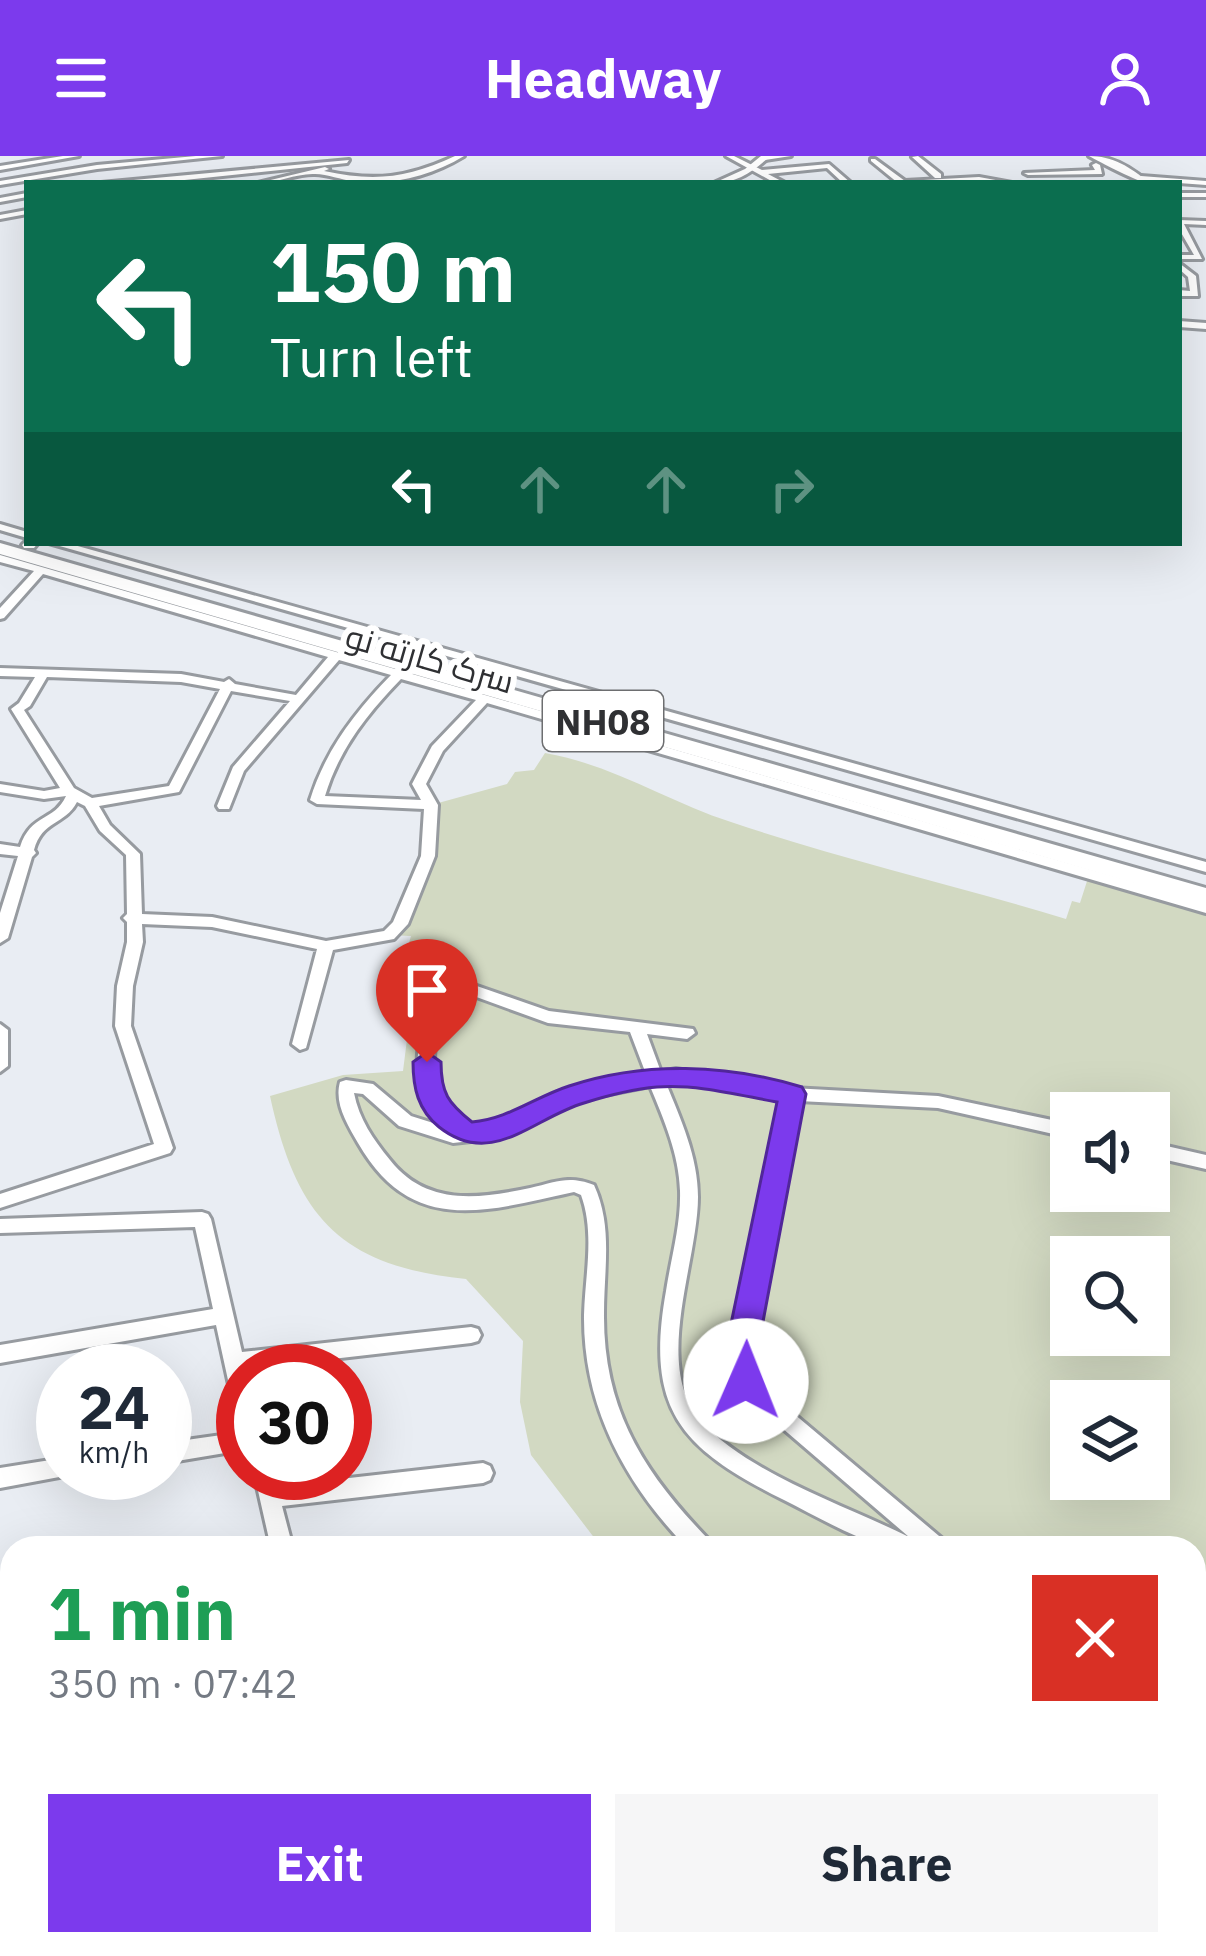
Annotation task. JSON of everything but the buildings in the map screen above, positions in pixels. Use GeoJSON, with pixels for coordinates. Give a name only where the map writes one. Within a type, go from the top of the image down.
{"type":"FeatureCollection","features":[{"type":"Feature","properties":{"kind":"highway","name":"سرک کارته نو"},"geometry":{"type":"LineString","coordinates":[[35,546],[59,565],[1042,841],[1206,879]]}},
{"type":"Feature","properties":{"kind":"highway","name":"NH08"},"geometry":{"type":"LineString","coordinates":[[0,548],[150,597],[1042,841],[1206,896]]}},
{"type":"Feature","properties":{"kind":"street"},"geometry":{"type":"LineString","coordinates":[[2,161],[76,156]]}},
{"type":"Feature","properties":{"kind":"street"},"geometry":{"type":"LineString","coordinates":[[90,156],[97,167]]}},
{"type":"Feature","properties":{"kind":"street"},"geometry":{"type":"LineString","coordinates":[[0,183],[97,167],[219,156]]}},
{"type":"Feature","properties":{"kind":"street"},"geometry":{"type":"LineString","coordinates":[[207,175],[256,156]]}},
{"type":"Feature","properties":{"kind":"street"},"geometry":{"type":"LineString","coordinates":[[277,180],[358,156]]}},
{"type":"Feature","properties":{"kind":"street"},"geometry":{"type":"LineString","coordinates":[[394,180],[410,179],[461,156]]}},
{"type":"Feature","properties":{"kind":"street"},"geometry":{"type":"LineString","coordinates":[[729,156],[777,180]]}},
{"type":"Feature","properties":{"kind":"street"},"geometry":{"type":"LineString","coordinates":[[763,172],[766,157],[788,156]]}},
{"type":"Feature","properties":{"kind":"street"},"geometry":{"type":"LineString","coordinates":[[915,157],[937,178],[986,180]]}},
{"type":"Feature","properties":{"kind":"street"},"geometry":{"type":"LineString","coordinates":[[156,180],[347,160]]}},
{"type":"Feature","properties":{"kind":"street"},"geometry":{"type":"LineString","coordinates":[[873,160],[899,180]]}},
{"type":"Feature","properties":{"kind":"street"},"geometry":{"type":"LineString","coordinates":[[937,178],[945,160]]}},
{"type":"Feature","properties":{"kind":"street"},"geometry":{"type":"LineString","coordinates":[[1022,180],[1028,169],[1099,172],[1094,161]]}},
{"type":"Feature","properties":{"kind":"street"},"geometry":{"type":"LineString","coordinates":[[1075,165],[1094,161],[1121,165],[1143,180]]}},
{"type":"Feature","properties":{"kind":"street"},"geometry":{"type":"LineString","coordinates":[[979,179],[988,163]]}},
{"type":"Feature","properties":{"kind":"street"},"geometry":{"type":"LineString","coordinates":[[431,171],[411,164],[442,166]]}},
{"type":"Feature","properties":{"kind":"street"},"geometry":{"type":"LineString","coordinates":[[70,171],[81,180]]}},
{"type":"Feature","properties":{"kind":"street"},"geometry":{"type":"LineString","coordinates":[[316,172],[352,180]]}},
{"type":"Feature","properties":{"kind":"street"},"geometry":{"type":"LineString","coordinates":[[731,180],[763,172],[835,172],[844,180]]}},
{"type":"Feature","properties":{"kind":"street"},"geometry":{"type":"LineString","coordinates":[[1202,181],[1206,172]]}},
{"type":"Feature","properties":{"kind":"street"},"geometry":{"type":"LineString","coordinates":[[382,173],[410,179]]}},
{"type":"Feature","properties":{"kind":"street"},"geometry":{"type":"LineString","coordinates":[[1182,227],[1199,257],[1182,260]]}},
{"type":"Feature","properties":{"kind":"street"},"geometry":{"type":"LineString","coordinates":[[1182,264],[1192,276],[1195,294],[1182,292]]}},
{"type":"Feature","properties":{"kind":"street"},"geometry":{"type":"LineString","coordinates":[[1182,275],[1192,276]]}},
{"type":"Feature","properties":{"kind":"street"},"geometry":{"type":"LineString","coordinates":[[66,546],[1206,867]]}},
{"type":"Feature","properties":{"kind":"street"},"geometry":{"type":"LineString","coordinates":[[0,558],[59,565]]}},
{"type":"Feature","properties":{"kind":"street"},"geometry":{"type":"LineString","coordinates":[[0,615],[59,565]]}},
{"type":"Feature","properties":{"kind":"street"},"geometry":{"type":"LineString","coordinates":[[150,597],[397,676],[1206,908]]}},
{"type":"Feature","properties":{"kind":"street"},"geometry":{"type":"LineString","coordinates":[[224,806],[238,770],[336,656]]}},
{"type":"Feature","properties":{"kind":"street"},"geometry":{"type":"LineString","coordinates":[[0,672],[72,671],[229,683],[299,699]]}},
{"type":"Feature","properties":{"kind":"street"},"geometry":{"type":"LineString","coordinates":[[0,710],[24,706],[42,675]]}},
{"type":"Feature","properties":{"kind":"street"},"geometry":{"type":"LineString","coordinates":[[397,676],[350,731],[322,776],[317,800],[430,805]]}},
{"type":"Feature","properties":{"kind":"street"},"geometry":{"type":"LineString","coordinates":[[0,788],[77,797],[174,789],[229,683]]}},
{"type":"Feature","properties":{"kind":"street"},"geometry":{"type":"LineString","coordinates":[[131,918],[212,922],[326,946],[389,935],[400,924],[428,856],[430,805],[419,784],[436,749],[482,700]]}},
{"type":"Feature","properties":{"kind":"street"},"geometry":{"type":"LineString","coordinates":[[0,1202],[164,1148],[123,1025],[125,986],[135,942],[133,854],[77,797],[17,709]]}},
{"type":"Feature","properties":{"kind":"street"},"geometry":{"type":"LineString","coordinates":[[0,938],[32,832],[77,797]]}},
{"type":"Feature","properties":{"kind":"street"},"geometry":{"type":"LineString","coordinates":[[0,849],[29,853]]}},
{"type":"Feature","properties":{"kind":"street"},"geometry":{"type":"LineString","coordinates":[[300,1044],[326,946]]}},
{"type":"Feature","properties":{"kind":"street"},"geometry":{"type":"LineString","coordinates":[[467,1133],[437,1110],[427,1088],[432,1023],[440,986],[448,981],[548,1017],[638,1031],[687,1033]]}},
{"type":"Feature","properties":{"kind":"street"},"geometry":{"type":"LineString","coordinates":[[0,1030],[0,1066]]}},
{"type":"Feature","properties":{"kind":"street"},"geometry":{"type":"LineString","coordinates":[[638,1031],[682,1148],[688,1182],[688,1219],[671,1319],[670,1369],[679,1408],[728,1456],[789,1494],[882,1536]]}},
{"type":"Feature","properties":{"kind":"street"},"geometry":{"type":"LineString","coordinates":[[691,1536],[658,1500],[614,1437],[592,1342],[597,1231],[588,1190],[575,1185],[458,1207],[414,1197],[377,1160],[358,1129],[346,1086],[367,1088],[405,1121],[432,1132],[498,1131],[574,1094],[657,1077],[691,1077],[792,1094],[938,1102],[1050,1127]]}},
{"type":"Feature","properties":{"kind":"street"},"geometry":{"type":"LineString","coordinates":[[792,1094],[741,1366],[761,1398],[923,1536]]}},
{"type":"Feature","properties":{"kind":"street"},"geometry":{"type":"LineString","coordinates":[[1170,1154],[1206,1162]]}},
{"type":"Feature","properties":{"kind":"street"},"geometry":{"type":"LineString","coordinates":[[0,1226],[202,1219],[228,1344]]}},
{"type":"Feature","properties":{"kind":"street"},"geometry":{"type":"LineString","coordinates":[[0,1354],[221,1316]]}},
{"type":"Feature","properties":{"kind":"street"},"geometry":{"type":"LineString","coordinates":[[372,1346],[471,1335]]}},
{"type":"Feature","properties":{"kind":"street"},"geometry":{"type":"LineString","coordinates":[[0,1478],[36,1472]]}},
{"type":"Feature","properties":{"kind":"street"},"geometry":{"type":"LineString","coordinates":[[372,1486],[483,1473]]}},
{"type":"Feature","properties":{"kind":"street"},"geometry":{"type":"LineString","coordinates":[[273,1500],[280,1536]]}},
{"type":"Feature","properties":{"kind":"green space"},"geometry":{"type":"Polygon","coordinates":[[[545,753],[618,775],[708,814],[772,835],[1066,919],[1072,901],[1080,903],[1089,875],[1206,908],[1206,1536],[593,1536],[531,1455],[520,1402],[523,1341],[466,1279],[385,1262],[330,1228],[294,1173],[270,1096],[343,1075],[403,1071],[412,1000],[393,996],[411,936],[389,935],[428,856],[431,805],[507,784],[515,772],[534,770],[545,753]]]}},
{"type":"Feature","properties":{"kind":"route"},"geometry":{"type":"LineString","coordinates":[[427,1062],[427,1088],[437,1110],[467,1133],[498,1131],[574,1094],[657,1077],[676,1075],[792,1094],[742,1348],[746,1381]]}}]}
